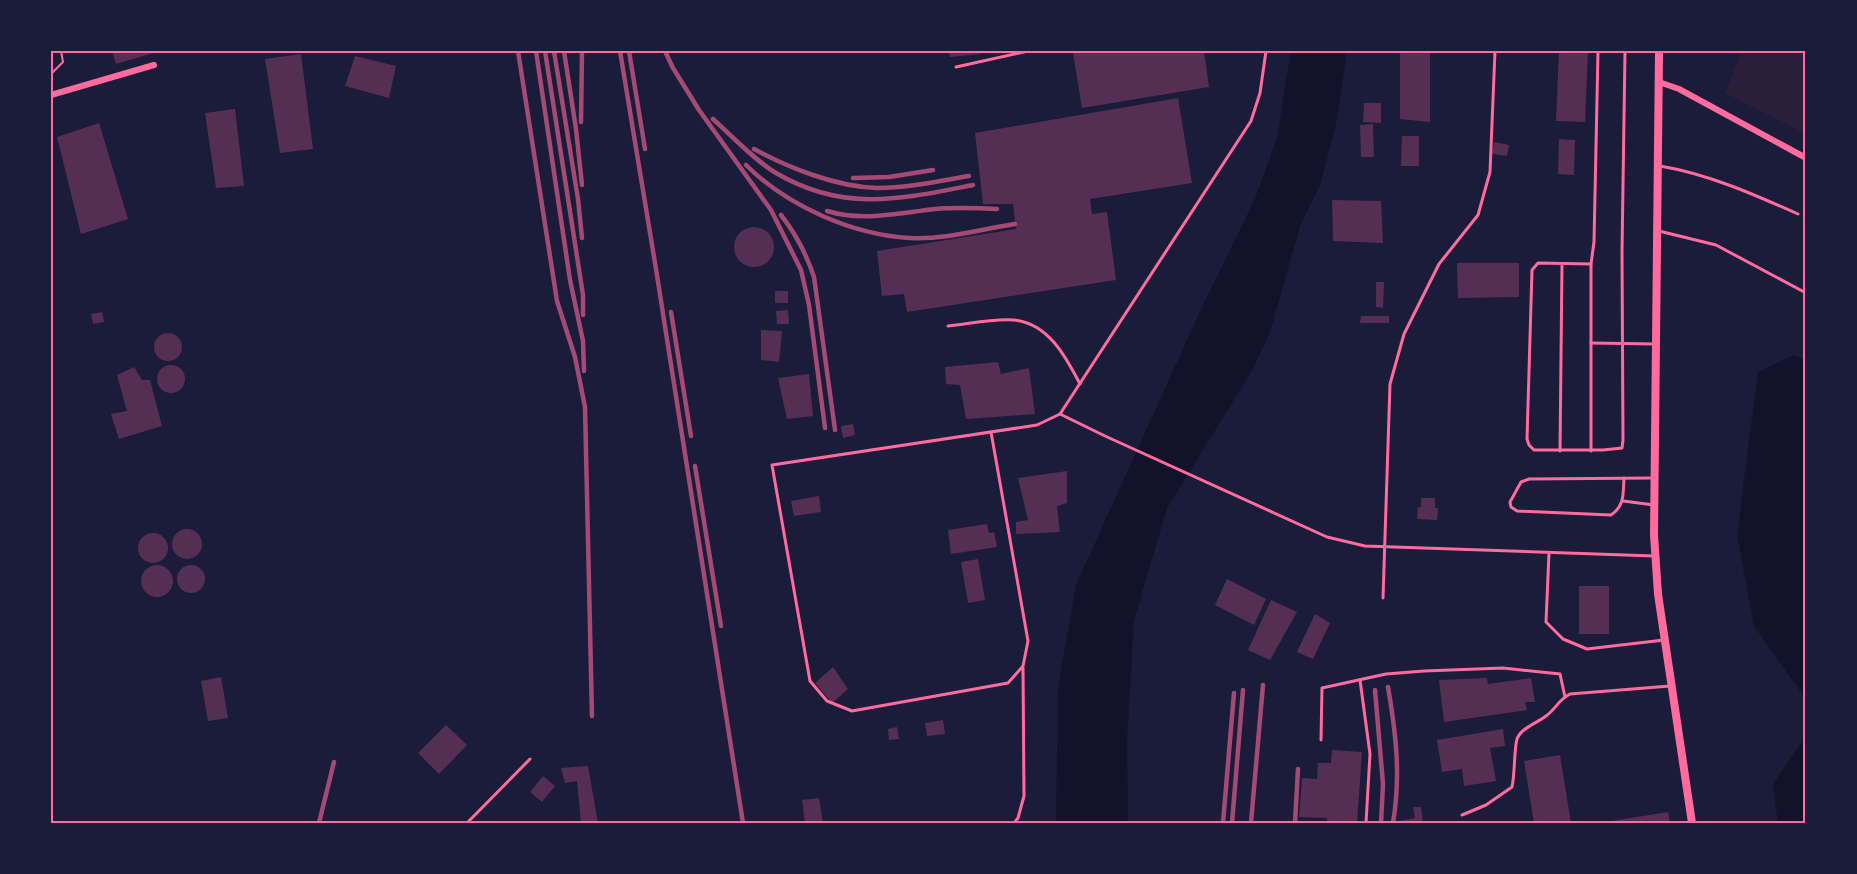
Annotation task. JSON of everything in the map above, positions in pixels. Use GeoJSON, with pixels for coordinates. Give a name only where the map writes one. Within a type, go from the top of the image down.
{"type":"FeatureCollection","features":[{"type":"Feature","properties":{"kind":"street"},"geometry":{"type":"LineString","coordinates":[[1659,51],[1654,478],[1656,556],[1658,594],[1692,823]]}},
{"type":"Feature","properties":{"kind":"street"},"geometry":{"type":"LineString","coordinates":[[51,95],[154,65]]}},
{"type":"Feature","properties":{"kind":"street"},"geometry":{"type":"LineString","coordinates":[[1659,82],[1679,89],[1806,158]]}},
{"type":"Feature","properties":{"kind":"lane"},"geometry":{"type":"LineString","coordinates":[[956,68],[1028,51]]}},
{"type":"Feature","properties":{"kind":"lane"},"geometry":{"type":"LineString","coordinates":[[1023,666],[1008,683],[852,711],[827,701],[810,681],[772,465],[1037,425],[1060,414],[1251,121],[1260,93],[1266,51]]}},
{"type":"Feature","properties":{"kind":"lane"},"geometry":{"type":"LineString","coordinates":[[1383,598],[1390,384],[1404,334],[1439,264],[1478,215],[1490,172],[1495,51]]}},
{"type":"Feature","properties":{"kind":"lane"},"geometry":{"type":"LineString","coordinates":[[1591,451],[1591,264],[1594,242],[1598,51]]}},
{"type":"Feature","properties":{"kind":"lane"},"geometry":{"type":"LineString","coordinates":[[1591,264],[1538,263],[1532,270],[1527,439],[1529,446],[1534,450],[1591,451],[1622,448],[1625,51]]}},
{"type":"Feature","properties":{"kind":"lane"},"geometry":{"type":"LineString","coordinates":[[1658,166],[1682,170],[1755,195],[1797,214]]}},
{"type":"Feature","properties":{"kind":"lane"},"geometry":{"type":"LineString","coordinates":[[1657,230],[1716,245],[1806,293]]}},
{"type":"Feature","properties":{"kind":"lane"},"geometry":{"type":"LineString","coordinates":[[1560,451],[1562,264]]}},
{"type":"Feature","properties":{"kind":"lane"},"geometry":{"type":"LineString","coordinates":[[948,326],[1013,320],[1026,322],[1041,331],[1062,352],[1080,384]]}},
{"type":"Feature","properties":{"kind":"lane"},"geometry":{"type":"LineString","coordinates":[[1591,343],[1656,344]]}},
{"type":"Feature","properties":{"kind":"lane"},"geometry":{"type":"LineString","coordinates":[[1060,414],[1327,537],[1365,546],[1656,556]]}},
{"type":"Feature","properties":{"kind":"lane"},"geometry":{"type":"LineString","coordinates":[[991,432],[1028,641],[1023,666],[1024,796],[1018,818],[1014,823]]}},
{"type":"Feature","properties":{"kind":"lane"},"geometry":{"type":"LineString","coordinates":[[1623,478],[1623,501],[1617,511],[1611,515],[1517,511],[1511,507],[1510,502],[1521,483],[1529,479],[1623,478],[1654,478]]}},
{"type":"Feature","properties":{"kind":"lane"},"geometry":{"type":"LineString","coordinates":[[1623,501],[1654,505]]}},
{"type":"Feature","properties":{"kind":"lane"},"geometry":{"type":"LineString","coordinates":[[1549,553],[1546,622],[1563,639],[1587,649],[1665,640]]}},
{"type":"Feature","properties":{"kind":"lane"},"geometry":{"type":"LineString","coordinates":[[1321,740],[1322,688],[1386,674],[1503,668],[1560,675],[1565,697]]}},
{"type":"Feature","properties":{"kind":"lane"},"geometry":{"type":"LineString","coordinates":[[1360,680],[1370,754],[1366,823]]}},
{"type":"Feature","properties":{"kind":"lane"},"geometry":{"type":"LineString","coordinates":[[1462,814],[1486,805],[1512,787],[1517,739],[1527,728],[1548,715],[1559,700],[1570,694],[1671,686]]}},
{"type":"Feature","properties":{"kind":"lane"},"geometry":{"type":"LineString","coordinates":[[467,823],[531,759]]}},
{"type":"Feature","properties":{"kind":"path"},"geometry":{"type":"LineString","coordinates":[[51,74],[63,62],[61,51]]}},
{"type":"Feature","properties":{"kind":"shaded area"},"geometry":{"type":"Polygon","coordinates":[[[1291,51],[1347,51],[1336,124],[1320,185],[1300,226],[1270,332],[1253,369],[1167,508],[1134,620],[1127,739],[1128,823],[1056,823],[1058,688],[1076,585],[1202,307],[1255,199],[1277,138],[1291,51]]]}},
{"type":"Feature","properties":{"kind":"shaded area"},"geometry":{"type":"Polygon","coordinates":[[[1742,51],[1806,51],[1806,134],[1725,93],[1742,51]]]}},
{"type":"Feature","properties":{"kind":"shaded area"},"geometry":{"type":"Polygon","coordinates":[[[1794,355],[1806,361],[1806,699],[1754,626],[1737,535],[1758,372],[1794,355]]]}},
{"type":"Feature","properties":{"kind":"shaded area"},"geometry":{"type":"Polygon","coordinates":[[[1806,735],[1806,823],[1778,823],[1773,784],[1806,735]]]}},
{"type":"Feature","properties":{"kind":"building"},"geometry":{"type":"Polygon","coordinates":[[[112,51],[157,51],[157,52],[116,64],[112,51]]]}},
{"type":"Feature","properties":{"kind":"building"},"geometry":{"type":"Polygon","coordinates":[[[949,51],[980,51],[981,54],[950,57],[949,51]]]}},
{"type":"Feature","properties":{"kind":"building"},"geometry":{"type":"Polygon","coordinates":[[[1204,51],[1209,87],[1082,108],[1073,53],[1204,51]]]}},
{"type":"Feature","properties":{"kind":"building"},"geometry":{"type":"Polygon","coordinates":[[[1400,51],[1430,51],[1430,122],[1400,119],[1400,51]]]}},
{"type":"Feature","properties":{"kind":"building"},"geometry":{"type":"Polygon","coordinates":[[[1559,51],[1588,51],[1585,122],[1556,121],[1559,51]]]}},
{"type":"Feature","properties":{"kind":"building"},"geometry":{"type":"Polygon","coordinates":[[[301,54],[313,149],[280,153],[265,59],[301,54]]]}},
{"type":"Feature","properties":{"kind":"building"},"geometry":{"type":"Polygon","coordinates":[[[355,56],[396,66],[389,98],[345,86],[355,56]]]}},
{"type":"Feature","properties":{"kind":"building"},"geometry":{"type":"Polygon","coordinates":[[[1178,98],[1192,183],[1090,199],[1092,214],[1107,212],[1116,280],[907,312],[904,294],[882,296],[877,251],[1016,229],[1013,204],[983,204],[975,133],[1178,98]]]}},
{"type":"Feature","properties":{"kind":"building"},"geometry":{"type":"Polygon","coordinates":[[[1364,103],[1381,103],[1381,123],[1363,122],[1364,103]]]}},
{"type":"Feature","properties":{"kind":"building"},"geometry":{"type":"Polygon","coordinates":[[[235,109],[244,186],[216,188],[205,113],[235,109]]]}},
{"type":"Feature","properties":{"kind":"building"},"geometry":{"type":"Polygon","coordinates":[[[99,123],[128,219],[81,234],[57,137],[99,123]]]}},
{"type":"Feature","properties":{"kind":"building"},"geometry":{"type":"Polygon","coordinates":[[[1373,124],[1374,157],[1361,157],[1360,125],[1373,124]]]}},
{"type":"Feature","properties":{"kind":"building"},"geometry":{"type":"Polygon","coordinates":[[[1402,136],[1419,136],[1419,166],[1401,166],[1402,136]]]}},
{"type":"Feature","properties":{"kind":"building"},"geometry":{"type":"Polygon","coordinates":[[[1559,139],[1575,140],[1574,175],[1558,174],[1559,139]]]}},
{"type":"Feature","properties":{"kind":"building"},"geometry":{"type":"Polygon","coordinates":[[[1494,142],[1509,145],[1507,156],[1492,154],[1494,142]]]}},
{"type":"Feature","properties":{"kind":"building"},"geometry":{"type":"Polygon","coordinates":[[[1332,200],[1381,201],[1383,243],[1333,241],[1332,200]]]}},
{"type":"Feature","properties":{"kind":"building"},"geometry":{"type":"Polygon","coordinates":[[[754,227],[768,233],[774,247],[768,261],[754,267],[740,261],[734,247],[740,233],[754,227]]]}},
{"type":"Feature","properties":{"kind":"building"},"geometry":{"type":"Polygon","coordinates":[[[1457,263],[1519,263],[1519,297],[1458,298],[1457,263]]]}},
{"type":"Feature","properties":{"kind":"building"},"geometry":{"type":"Polygon","coordinates":[[[1376,282],[1384,282],[1383,308],[1376,307],[1376,282]]]}},
{"type":"Feature","properties":{"kind":"building"},"geometry":{"type":"Polygon","coordinates":[[[775,291],[788,291],[788,303],[775,303],[775,291]]]}},
{"type":"Feature","properties":{"kind":"building"},"geometry":{"type":"Polygon","coordinates":[[[788,310],[789,324],[777,324],[776,311],[788,310]]]}},
{"type":"Feature","properties":{"kind":"building"},"geometry":{"type":"Polygon","coordinates":[[[102,312],[104,322],[93,324],[91,314],[102,312]]]}},
{"type":"Feature","properties":{"kind":"building"},"geometry":{"type":"Polygon","coordinates":[[[1361,316],[1389,316],[1389,323],[1360,323],[1361,316]]]}},
{"type":"Feature","properties":{"kind":"building"},"geometry":{"type":"Polygon","coordinates":[[[761,330],[782,331],[779,362],[761,360],[761,330]]]}},
{"type":"Feature","properties":{"kind":"building"},"geometry":{"type":"Polygon","coordinates":[[[168,333],[178,337],[182,347],[178,357],[168,361],[158,357],[154,347],[158,337],[168,333]]]}},
{"type":"Feature","properties":{"kind":"building"},"geometry":{"type":"Polygon","coordinates":[[[998,362],[1001,374],[1029,368],[1035,414],[966,419],[960,385],[946,384],[945,367],[998,362]]]}},
{"type":"Feature","properties":{"kind":"building"},"geometry":{"type":"Polygon","coordinates":[[[171,365],[181,369],[185,379],[181,389],[171,393],[161,389],[157,379],[161,369],[171,365]]]}},
{"type":"Feature","properties":{"kind":"building"},"geometry":{"type":"Polygon","coordinates":[[[134,367],[142,380],[150,380],[162,426],[119,439],[111,414],[127,411],[117,375],[134,367]]]}},
{"type":"Feature","properties":{"kind":"building"},"geometry":{"type":"Polygon","coordinates":[[[809,374],[813,416],[787,419],[778,378],[809,374]]]}},
{"type":"Feature","properties":{"kind":"building"},"geometry":{"type":"Polygon","coordinates":[[[853,424],[855,435],[843,438],[841,426],[853,424]]]}},
{"type":"Feature","properties":{"kind":"building"},"geometry":{"type":"Polygon","coordinates":[[[1067,471],[1067,503],[1057,506],[1060,532],[1016,534],[1016,522],[1028,520],[1018,478],[1067,471]]]}},
{"type":"Feature","properties":{"kind":"building"},"geometry":{"type":"Polygon","coordinates":[[[819,496],[821,512],[794,516],[791,501],[819,496]]]}},
{"type":"Feature","properties":{"kind":"building"},"geometry":{"type":"Polygon","coordinates":[[[1421,498],[1435,498],[1435,508],[1438,508],[1437,520],[1417,519],[1421,498]]]}},
{"type":"Feature","properties":{"kind":"building"},"geometry":{"type":"Polygon","coordinates":[[[987,524],[989,533],[994,532],[997,547],[951,554],[948,530],[987,524]]]}},
{"type":"Feature","properties":{"kind":"building"},"geometry":{"type":"Polygon","coordinates":[[[187,529],[198,533],[202,544],[198,555],[187,559],[176,555],[172,544],[176,533],[187,529]]]}},
{"type":"Feature","properties":{"kind":"building"},"geometry":{"type":"Polygon","coordinates":[[[153,533],[164,537],[168,548],[164,559],[153,563],[142,559],[138,548],[142,537],[153,533]]]}},
{"type":"Feature","properties":{"kind":"building"},"geometry":{"type":"Polygon","coordinates":[[[978,559],[985,600],[968,603],[961,562],[978,559]]]}},
{"type":"Feature","properties":{"kind":"building"},"geometry":{"type":"Polygon","coordinates":[[[157,565],[168,570],[173,581],[168,592],[157,597],[146,592],[141,581],[146,570],[157,565]]]}},
{"type":"Feature","properties":{"kind":"building"},"geometry":{"type":"Polygon","coordinates":[[[191,565],[201,569],[205,579],[201,589],[191,593],[181,589],[177,579],[181,569],[191,565]]]}},
{"type":"Feature","properties":{"kind":"building"},"geometry":{"type":"Polygon","coordinates":[[[1227,579],[1266,599],[1254,625],[1215,605],[1227,579]]]}},
{"type":"Feature","properties":{"kind":"building"},"geometry":{"type":"Polygon","coordinates":[[[1579,586],[1609,586],[1609,634],[1579,634],[1579,586]]]}},
{"type":"Feature","properties":{"kind":"building"},"geometry":{"type":"Polygon","coordinates":[[[1271,600],[1297,612],[1270,660],[1248,650],[1271,600]]]}},
{"type":"Feature","properties":{"kind":"building"},"geometry":{"type":"Polygon","coordinates":[[[1315,614],[1330,623],[1313,659],[1297,652],[1315,614]]]}},
{"type":"Feature","properties":{"kind":"building"},"geometry":{"type":"Polygon","coordinates":[[[833,667],[848,689],[832,703],[815,683],[833,667]]]}},
{"type":"Feature","properties":{"kind":"building"},"geometry":{"type":"Polygon","coordinates":[[[221,677],[228,718],[208,721],[201,681],[221,677]]]}},
{"type":"Feature","properties":{"kind":"building"},"geometry":{"type":"Polygon","coordinates":[[[1487,678],[1488,684],[1531,678],[1535,702],[1525,702],[1527,710],[1444,722],[1439,680],[1487,678]]]}},
{"type":"Feature","properties":{"kind":"building"},"geometry":{"type":"Polygon","coordinates":[[[943,720],[945,734],[927,736],[925,723],[943,720]]]}},
{"type":"Feature","properties":{"kind":"building"},"geometry":{"type":"Polygon","coordinates":[[[446,725],[467,745],[439,774],[418,753],[446,725]]]}},
{"type":"Feature","properties":{"kind":"building"},"geometry":{"type":"Polygon","coordinates":[[[897,727],[899,739],[889,740],[888,729],[897,727]]]}},
{"type":"Feature","properties":{"kind":"building"},"geometry":{"type":"Polygon","coordinates":[[[1503,729],[1505,746],[1490,748],[1496,781],[1464,786],[1462,769],[1442,772],[1437,740],[1503,729]]]}},
{"type":"Feature","properties":{"kind":"building"},"geometry":{"type":"Polygon","coordinates":[[[1332,750],[1362,752],[1357,823],[1327,823],[1327,818],[1299,817],[1302,778],[1317,779],[1318,763],[1331,763],[1332,750]]]}},
{"type":"Feature","properties":{"kind":"building"},"geometry":{"type":"Polygon","coordinates":[[[1560,755],[1571,823],[1534,823],[1524,761],[1560,755]]]}},
{"type":"Feature","properties":{"kind":"building"},"geometry":{"type":"Polygon","coordinates":[[[588,766],[598,823],[581,823],[577,781],[565,783],[561,768],[588,766]]]}},
{"type":"Feature","properties":{"kind":"building"},"geometry":{"type":"Polygon","coordinates":[[[543,776],[555,786],[542,802],[530,792],[543,776]]]}},
{"type":"Feature","properties":{"kind":"building"},"geometry":{"type":"Polygon","coordinates":[[[819,798],[823,823],[805,823],[802,800],[819,798]]]}},
{"type":"Feature","properties":{"kind":"building"},"geometry":{"type":"Polygon","coordinates":[[[1413,807],[1421,807],[1423,823],[1399,823],[1399,821],[1415,818],[1413,807]]]}},
{"type":"Feature","properties":{"kind":"building"},"geometry":{"type":"Polygon","coordinates":[[[1668,812],[1670,823],[1606,823],[1606,822],[1668,812]]]}},
{"type":"Feature","properties":{"kind":"railway"},"geometry":{"type":"LineString","coordinates":[[518,51],[557,301],[575,357],[585,407],[592,716]]}},
{"type":"Feature","properties":{"kind":"railway"},"geometry":{"type":"LineString","coordinates":[[536,51],[570,280],[583,341],[584,371]]}},
{"type":"Feature","properties":{"kind":"railway"},"geometry":{"type":"LineString","coordinates":[[545,51],[583,295],[583,315]]}},
{"type":"Feature","properties":{"kind":"railway"},"geometry":{"type":"LineString","coordinates":[[554,51],[578,199],[582,238]]}},
{"type":"Feature","properties":{"kind":"railway"},"geometry":{"type":"LineString","coordinates":[[564,51],[582,185]]}},
{"type":"Feature","properties":{"kind":"railway"},"geometry":{"type":"LineString","coordinates":[[581,122],[582,51]]}},
{"type":"Feature","properties":{"kind":"railway"},"geometry":{"type":"LineString","coordinates":[[620,51],[743,823]]}},
{"type":"Feature","properties":{"kind":"railway"},"geometry":{"type":"LineString","coordinates":[[629,51],[645,149]]}},
{"type":"Feature","properties":{"kind":"railway"},"geometry":{"type":"LineString","coordinates":[[665,51],[699,110],[771,210],[801,270],[809,305],[825,428]]}},
{"type":"Feature","properties":{"kind":"railway"},"geometry":{"type":"LineString","coordinates":[[713,119],[751,155],[776,173],[801,186],[825,194],[849,198],[897,198],[973,185]]}},
{"type":"Feature","properties":{"kind":"railway"},"geometry":{"type":"LineString","coordinates":[[754,149],[814,175],[862,187],[900,187],[969,176]]}},
{"type":"Feature","properties":{"kind":"railway"},"geometry":{"type":"LineString","coordinates":[[746,165],[781,193],[822,216],[888,236],[910,238],[949,236],[1015,224]]}},
{"type":"Feature","properties":{"kind":"railway"},"geometry":{"type":"LineString","coordinates":[[853,178],[889,177],[933,170]]}},
{"type":"Feature","properties":{"kind":"railway"},"geometry":{"type":"LineString","coordinates":[[827,211],[868,216],[943,208],[997,209]]}},
{"type":"Feature","properties":{"kind":"railway"},"geometry":{"type":"LineString","coordinates":[[781,215],[800,244],[814,277],[835,430]]}},
{"type":"Feature","properties":{"kind":"railway"},"geometry":{"type":"LineString","coordinates":[[671,312],[691,436]]}},
{"type":"Feature","properties":{"kind":"railway"},"geometry":{"type":"LineString","coordinates":[[695,466],[721,626]]}},
{"type":"Feature","properties":{"kind":"railway"},"geometry":{"type":"LineString","coordinates":[[1251,823],[1263,685]]}},
{"type":"Feature","properties":{"kind":"railway"},"geometry":{"type":"LineString","coordinates":[[1388,687],[1397,755],[1397,788],[1393,823]]}},
{"type":"Feature","properties":{"kind":"railway"},"geometry":{"type":"LineString","coordinates":[[1232,823],[1243,690]]}},
{"type":"Feature","properties":{"kind":"railway"},"geometry":{"type":"LineString","coordinates":[[1375,690],[1383,784],[1381,823]]}},
{"type":"Feature","properties":{"kind":"railway"},"geometry":{"type":"LineString","coordinates":[[1223,823],[1234,693]]}},
{"type":"Feature","properties":{"kind":"railway"},"geometry":{"type":"LineString","coordinates":[[319,823],[334,762]]}},
{"type":"Feature","properties":{"kind":"railway"},"geometry":{"type":"LineString","coordinates":[[1295,823],[1298,769]]}}]}
